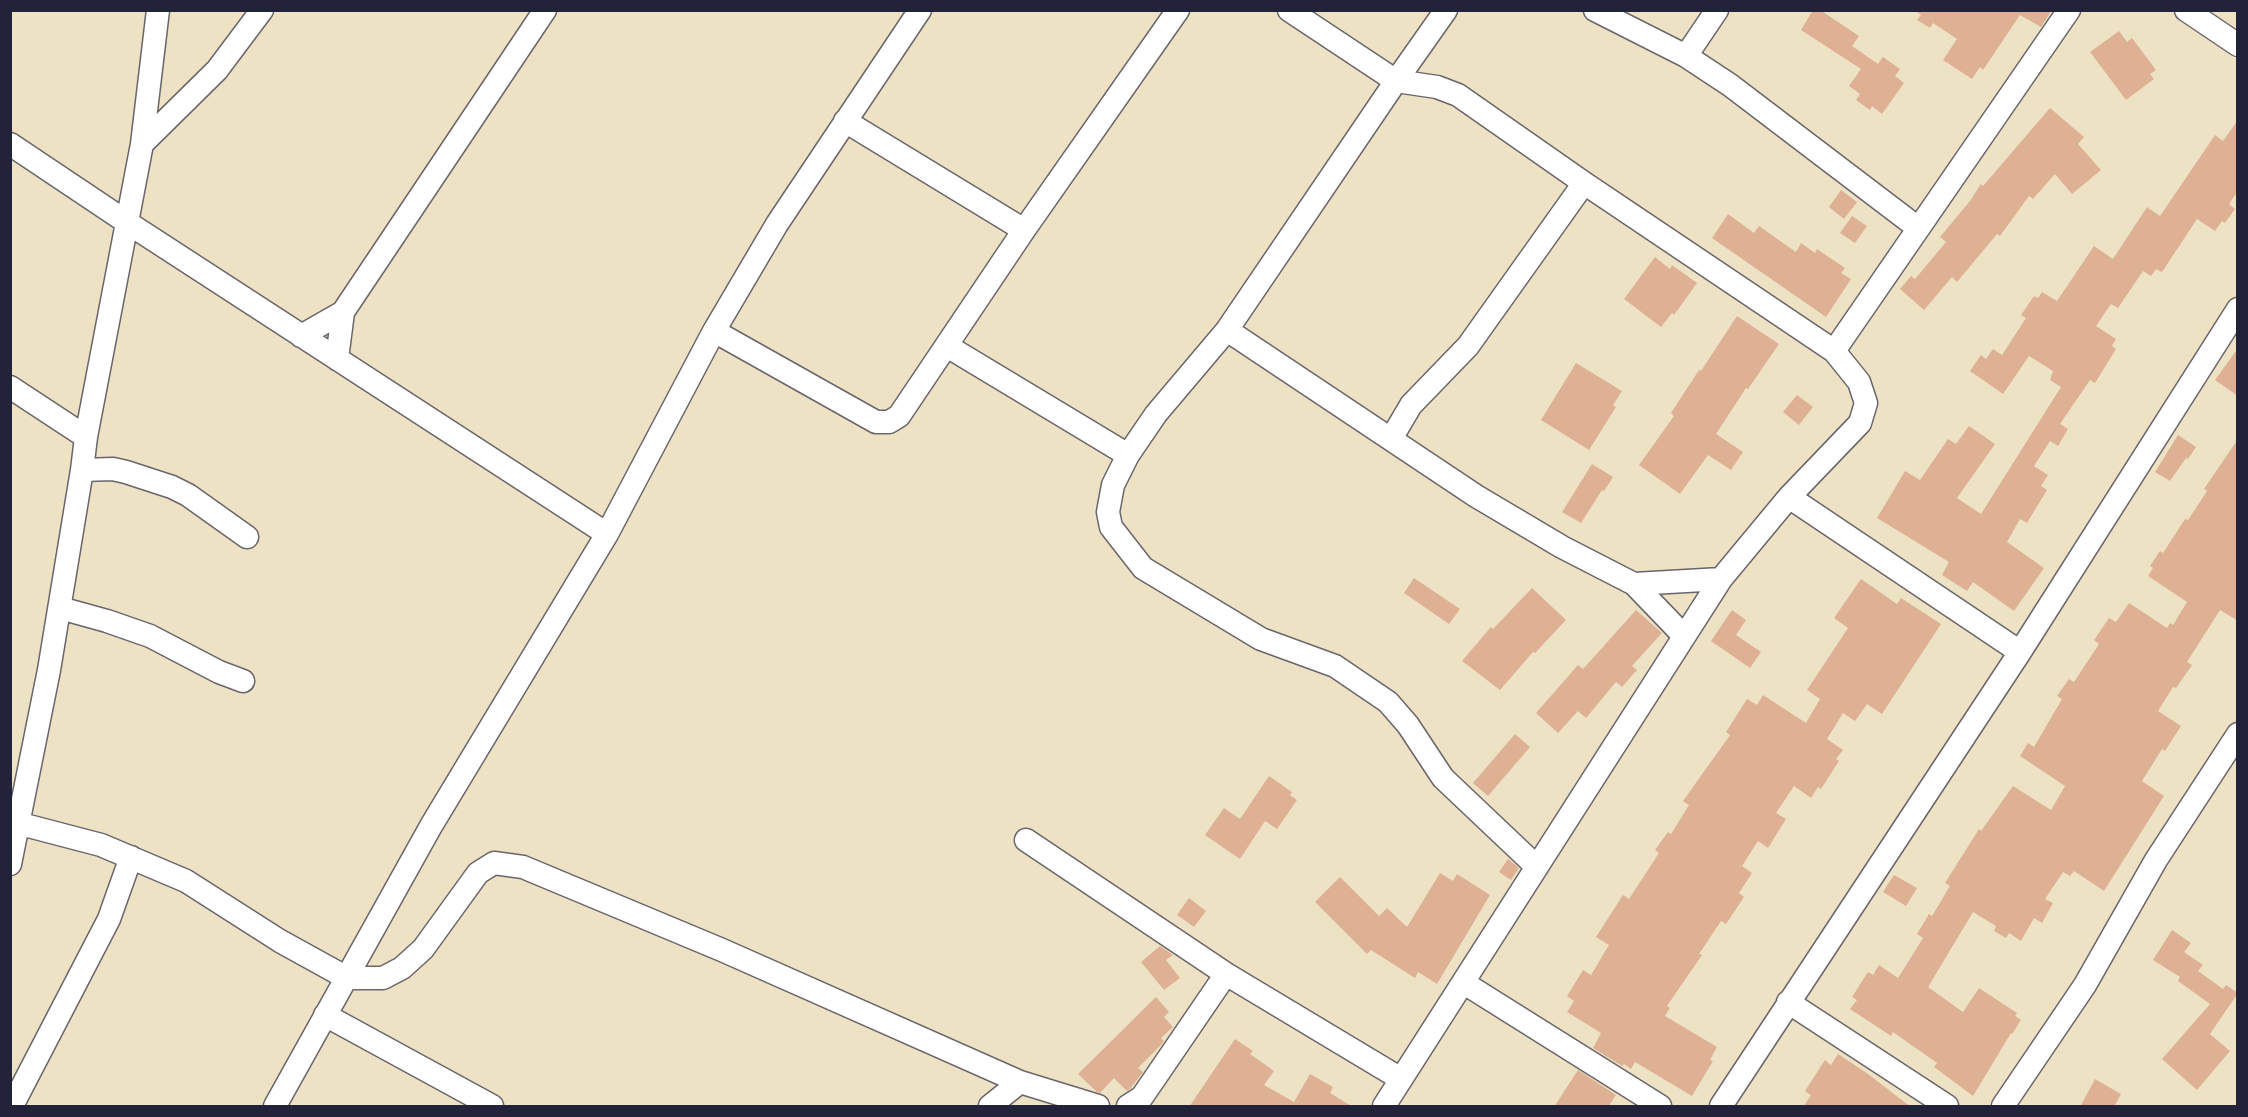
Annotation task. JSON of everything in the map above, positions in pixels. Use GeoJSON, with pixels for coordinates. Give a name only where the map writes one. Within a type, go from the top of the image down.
{"type":"FeatureCollection","features":[{"type":"Feature","properties":{"kind":"street"},"geometry":{"type":"LineString","coordinates":[[10,864],[17,823],[16,796],[50,670],[86,437],[142,144],[158,10]]}},
{"type":"Feature","properties":{"kind":"street"},"geometry":{"type":"LineString","coordinates":[[142,144],[217,70],[262,10]]}},
{"type":"Feature","properties":{"kind":"street"},"geometry":{"type":"LineString","coordinates":[[301,336],[343,312],[545,10]]}},
{"type":"Feature","properties":{"kind":"street"},"geometry":{"type":"LineString","coordinates":[[275,1107],[431,826],[607,534],[714,331],[777,224],[920,10]]}},
{"type":"Feature","properties":{"kind":"street"},"geometry":{"type":"LineString","coordinates":[[714,331],[876,422],[889,422],[899,416],[1024,230],[1178,10]]}},
{"type":"Feature","properties":{"kind":"street"},"geometry":{"type":"LineString","coordinates":[[1289,10],[1396,81],[1437,87],[1458,95],[1584,183],[1834,351],[1859,382],[1866,403],[1860,423],[1790,497],[1721,579],[1384,1107]]}},
{"type":"Feature","properties":{"kind":"street"},"geometry":{"type":"LineString","coordinates":[[1446,10],[1227,330],[1156,414],[1128,455],[1113,485],[1108,512],[1111,527],[1143,568],[1261,639],[1335,666],[1388,702],[1408,725],[1443,778],[1537,867]]}},
{"type":"Feature","properties":{"kind":"street"},"geometry":{"type":"LineString","coordinates":[[1595,10],[1686,56],[1764,110],[1918,228]]}},
{"type":"Feature","properties":{"kind":"street"},"geometry":{"type":"LineString","coordinates":[[1686,56],[1717,10]]}},
{"type":"Feature","properties":{"kind":"street"},"geometry":{"type":"LineString","coordinates":[[1834,351],[2069,10]]}},
{"type":"Feature","properties":{"kind":"street"},"geometry":{"type":"LineString","coordinates":[[2186,10],[2238,45]]}},
{"type":"Feature","properties":{"kind":"street"},"geometry":{"type":"LineString","coordinates":[[845,122],[1024,230]]}},
{"type":"Feature","properties":{"kind":"street"},"geometry":{"type":"LineString","coordinates":[[10,144],[607,534]]}},
{"type":"Feature","properties":{"kind":"street"},"geometry":{"type":"LineString","coordinates":[[1390,439],[1411,405],[1468,345],[1584,183]]}},
{"type":"Feature","properties":{"kind":"street"},"geometry":{"type":"LineString","coordinates":[[1721,1107],[2020,652],[2238,309]]}},
{"type":"Feature","properties":{"kind":"street"},"geometry":{"type":"LineString","coordinates":[[337,359],[343,312]]}},
{"type":"Feature","properties":{"kind":"street"},"geometry":{"type":"LineString","coordinates":[[1227,330],[1476,496],[1548,539],[1634,584],[1684,636]]}},
{"type":"Feature","properties":{"kind":"street"},"geometry":{"type":"LineString","coordinates":[[946,346],[1128,455]]}},
{"type":"Feature","properties":{"kind":"street"},"geometry":{"type":"LineString","coordinates":[[10,387],[86,437]]}},
{"type":"Feature","properties":{"kind":"street"},"geometry":{"type":"LineString","coordinates":[[82,470],[113,469],[172,487],[188,495],[247,537]]}},
{"type":"Feature","properties":{"kind":"street"},"geometry":{"type":"LineString","coordinates":[[1790,497],[2020,652]]}},
{"type":"Feature","properties":{"kind":"street"},"geometry":{"type":"LineString","coordinates":[[1634,584],[1721,579]]}},
{"type":"Feature","properties":{"kind":"street"},"geometry":{"type":"LineString","coordinates":[[60,608],[150,636],[219,672],[243,681]]}},
{"type":"Feature","properties":{"kind":"street"},"geometry":{"type":"LineString","coordinates":[[2003,1107],[2085,985],[2162,851],[2238,734]]}},
{"type":"Feature","properties":{"kind":"street"},"geometry":{"type":"LineString","coordinates":[[17,823],[82,840],[186,880],[280,941],[346,978],[383,978],[402,968],[423,949],[478,873],[494,863],[523,867],[722,950],[1020,1082],[1098,1107]]}},
{"type":"Feature","properties":{"kind":"street"},"geometry":{"type":"LineString","coordinates":[[1026,840],[1227,974],[1401,1079]]}},
{"type":"Feature","properties":{"kind":"street"},"geometry":{"type":"LineString","coordinates":[[12,1107],[109,920],[131,857]]}},
{"type":"Feature","properties":{"kind":"street"},"geometry":{"type":"LineString","coordinates":[[1128,1107],[1142,1097],[1227,974]]}},
{"type":"Feature","properties":{"kind":"street"},"geometry":{"type":"LineString","coordinates":[[1464,983],[1660,1107]]}},
{"type":"Feature","properties":{"kind":"street"},"geometry":{"type":"LineString","coordinates":[[1788,1002],[1947,1107]]}},
{"type":"Feature","properties":{"kind":"street"},"geometry":{"type":"LineString","coordinates":[[325,1015],[481,1104]]}},
{"type":"Feature","properties":{"kind":"street"},"geometry":{"type":"LineString","coordinates":[[990,1107],[1020,1082]]}},
{"type":"Feature","properties":{"kind":"building"},"geometry":{"type":"Polygon","coordinates":[[[1813,10],[1820,10],[1859,36],[1852,46],[1878,64],[1883,57],[1900,69],[1895,76],[1904,83],[1882,114],[1872,106],[1870,110],[1856,100],[1860,94],[1849,86],[1861,69],[1801,30],[1813,10]]]}},
{"type":"Feature","properties":{"kind":"building"},"geometry":{"type":"Polygon","coordinates":[[[1914,10],[2052,10],[2041,27],[2020,15],[1983,70],[1980,67],[1972,79],[1943,60],[1957,39],[1933,23],[1930,28],[1917,20],[1921,15],[1914,10]]]}},
{"type":"Feature","properties":{"kind":"building"},"geometry":{"type":"Polygon","coordinates":[[[2119,31],[2127,42],[2132,38],[2156,70],[2150,74],[2154,79],[2126,100],[2090,52],[2119,31]]]}},
{"type":"Feature","properties":{"kind":"building"},"geometry":{"type":"Polygon","coordinates":[[[2050,108],[2084,137],[2078,144],[2101,170],[2072,194],[2055,174],[2033,199],[2029,196],[2000,236],[1997,234],[1957,282],[1952,277],[1924,310],[1900,289],[1911,276],[1915,279],[1946,242],[1940,237],[1981,184],[1983,186],[2050,108]]]}},
{"type":"Feature","properties":{"kind":"building"},"geometry":{"type":"Polygon","coordinates":[[[2238,120],[2238,191],[2229,204],[2235,209],[2225,223],[2222,221],[2215,231],[2197,219],[2162,272],[2156,269],[2151,276],[2143,271],[2118,308],[2111,304],[2096,326],[2116,339],[2112,346],[2116,349],[2095,383],[2090,380],[2060,424],[2068,429],[2058,446],[2050,441],[2034,466],[2048,475],[2041,486],[2047,490],[2027,523],[2020,519],[2007,542],[2044,568],[2014,611],[1973,582],[1967,591],[1942,575],[1949,562],[1877,518],[1905,471],[1920,480],[1948,439],[1956,444],[1969,426],[1995,444],[1957,498],[1981,514],[2061,387],[2050,380],[2053,371],[2029,356],[2003,394],[1970,371],[1981,355],[1986,359],[1993,349],[2002,355],[2026,318],[2021,315],[2034,296],[2038,298],[2042,292],[2057,301],[2094,246],[2113,259],[2147,207],[2160,216],[2215,135],[2223,141],[2238,120]]]}},
{"type":"Feature","properties":{"kind":"building"},"geometry":{"type":"Polygon","coordinates":[[[1841,190],[1857,202],[1844,219],[1829,207],[1841,190]]]}},
{"type":"Feature","properties":{"kind":"building"},"geometry":{"type":"Polygon","coordinates":[[[1728,214],[1754,233],[1759,226],[1796,252],[1801,243],[1815,253],[1817,249],[1845,268],[1841,273],[1851,279],[1826,317],[1712,238],[1728,214]]]}},
{"type":"Feature","properties":{"kind":"building"},"geometry":{"type":"Polygon","coordinates":[[[1852,216],[1867,226],[1855,243],[1840,233],[1852,216]]]}},
{"type":"Feature","properties":{"kind":"building"},"geometry":{"type":"Polygon","coordinates":[[[1655,257],[1670,269],[1672,265],[1697,283],[1674,315],[1672,313],[1661,327],[1624,299],[1655,257]]]}},
{"type":"Feature","properties":{"kind":"building"},"geometry":{"type":"Polygon","coordinates":[[[1737,316],[1779,344],[1748,389],[1746,388],[1716,434],[1743,452],[1731,470],[1708,455],[1680,494],[1639,465],[1674,416],[1671,413],[1737,316]]]}},
{"type":"Feature","properties":{"kind":"building"},"geometry":{"type":"Polygon","coordinates":[[[2238,348],[2238,396],[2215,380],[2238,348]]]}},
{"type":"Feature","properties":{"kind":"building"},"geometry":{"type":"Polygon","coordinates":[[[1576,363],[1622,391],[1613,405],[1616,407],[1589,450],[1541,420],[1576,363]]]}},
{"type":"Feature","properties":{"kind":"building"},"geometry":{"type":"Polygon","coordinates":[[[1797,395],[1813,407],[1799,425],[1783,412],[1797,395]]]}},
{"type":"Feature","properties":{"kind":"building"},"geometry":{"type":"Polygon","coordinates":[[[2178,435],[2196,447],[2170,481],[2155,472],[2178,435]]]}},
{"type":"Feature","properties":{"kind":"building"},"geometry":{"type":"Polygon","coordinates":[[[2238,439],[2238,621],[2220,610],[2187,662],[2192,665],[2176,688],[2173,687],[2158,711],[2181,726],[2165,751],[2162,749],[2142,781],[2164,796],[2104,891],[2074,871],[2070,876],[2063,872],[2045,899],[2053,903],[2042,923],[2034,918],[2021,941],[2009,933],[2006,938],[1994,931],[1996,926],[1973,912],[1928,987],[1963,1012],[1979,988],[2017,1013],[2015,1016],[2021,1020],[1973,1096],[1934,1067],[1937,1063],[1893,1032],[1891,1036],[1850,1009],[1857,1000],[1852,997],[1868,972],[1873,975],[1879,965],[1898,978],[1923,938],[1917,934],[1929,914],[1932,916],[1950,886],[1945,883],[1979,829],[1981,831],[2013,786],[2051,810],[2065,786],[2020,756],[2028,743],[2034,747],[2062,699],[2057,696],[2069,679],[2074,682],[2099,644],[2094,640],[2109,618],[2116,622],[2129,603],[2167,628],[2170,623],[2173,625],[2187,602],[2148,576],[2153,568],[2150,566],[2160,551],[2163,553],[2185,519],[2188,520],[2207,491],[2204,489],[2238,439]]]}},
{"type":"Feature","properties":{"kind":"building"},"geometry":{"type":"Polygon","coordinates":[[[1592,464],[1613,477],[1581,523],[1562,512],[1592,464]]]}},
{"type":"Feature","properties":{"kind":"building"},"geometry":{"type":"Polygon","coordinates":[[[1414,578],[1460,609],[1449,624],[1404,593],[1414,578]]]}},
{"type":"Feature","properties":{"kind":"building"},"geometry":{"type":"Polygon","coordinates":[[[1861,579],[1897,604],[1901,598],[1941,624],[1882,714],[1867,704],[1855,721],[1843,713],[1827,739],[1843,750],[1836,759],[1839,761],[1821,789],[1818,787],[1811,798],[1794,786],[1776,813],[1786,819],[1768,848],[1758,841],[1742,866],[1752,873],[1739,893],[1744,897],[1726,924],[1721,921],[1699,954],[1702,955],[1667,1006],[1670,1008],[1665,1016],[1717,1047],[1710,1060],[1713,1061],[1692,1096],[1635,1062],[1631,1069],[1624,1064],[1622,1066],[1593,1048],[1601,1033],[1567,1012],[1574,1001],[1567,996],[1583,970],[1591,975],[1609,945],[1596,937],[1623,895],[1629,899],[1659,853],[1655,850],[1668,832],[1671,834],[1689,805],[1683,801],[1730,735],[1726,732],[1747,699],[1757,705],[1763,695],[1806,723],[1820,699],[1807,690],[1848,628],[1834,618],[1861,579]]]}},
{"type":"Feature","properties":{"kind":"building"},"geometry":{"type":"Polygon","coordinates":[[[1532,588],[1566,620],[1535,653],[1533,652],[1500,690],[1462,661],[1491,627],[1493,629],[1532,588]]]}},
{"type":"Feature","properties":{"kind":"building"},"geometry":{"type":"Polygon","coordinates":[[[1636,610],[1662,633],[1632,666],[1637,670],[1622,687],[1616,682],[1586,718],[1578,711],[1558,733],[1536,713],[1578,665],[1583,669],[1636,610]]]}},
{"type":"Feature","properties":{"kind":"building"},"geometry":{"type":"Polygon","coordinates":[[[1732,610],[1746,620],[1736,635],[1761,652],[1750,668],[1711,641],[1732,610]]]}},
{"type":"Feature","properties":{"kind":"building"},"geometry":{"type":"Polygon","coordinates":[[[1515,734],[1530,747],[1488,796],[1473,783],[1515,734]]]}},
{"type":"Feature","properties":{"kind":"building"},"geometry":{"type":"Polygon","coordinates":[[[1269,776],[1292,792],[1290,795],[1297,800],[1277,829],[1265,821],[1240,859],[1205,835],[1224,808],[1240,819],[1269,776]]]}},
{"type":"Feature","properties":{"kind":"building"},"geometry":{"type":"Polygon","coordinates":[[[1508,859],[1519,868],[1511,880],[1499,872],[1508,859]]]}},
{"type":"Feature","properties":{"kind":"building"},"geometry":{"type":"Polygon","coordinates":[[[1440,873],[1453,881],[1457,874],[1490,895],[1437,984],[1418,972],[1415,978],[1371,950],[1367,954],[1315,902],[1340,877],[1379,916],[1387,908],[1407,927],[1440,873]]]}},
{"type":"Feature","properties":{"kind":"building"},"geometry":{"type":"Polygon","coordinates":[[[1894,875],[1917,888],[1906,906],[1883,892],[1894,875]]]}},
{"type":"Feature","properties":{"kind":"building"},"geometry":{"type":"Polygon","coordinates":[[[1189,898],[1206,911],[1194,927],[1177,915],[1189,898]]]}},
{"type":"Feature","properties":{"kind":"building"},"geometry":{"type":"Polygon","coordinates":[[[2172,930],[2191,943],[2184,952],[2203,965],[2198,971],[2223,989],[2226,985],[2238,993],[2210,1034],[2230,1051],[2197,1090],[2162,1059],[2210,1004],[2178,981],[2180,977],[2153,960],[2172,930]]]}},
{"type":"Feature","properties":{"kind":"building"},"geometry":{"type":"Polygon","coordinates":[[[1160,946],[1173,955],[1166,960],[1180,978],[1164,990],[1141,962],[1160,946]]]}},
{"type":"Feature","properties":{"kind":"building"},"geometry":{"type":"Polygon","coordinates":[[[1156,997],[1169,1012],[1164,1017],[1173,1027],[1161,1038],[1164,1041],[1160,1046],[1138,1068],[1143,1072],[1130,1089],[1127,1091],[1114,1078],[1100,1093],[1097,1092],[1078,1074],[1156,997]]]}},
{"type":"Feature","properties":{"kind":"building"},"geometry":{"type":"Polygon","coordinates":[[[1235,1039],[1253,1051],[1250,1054],[1274,1071],[1264,1085],[1294,1102],[1310,1074],[1333,1087],[1330,1093],[1353,1107],[1189,1107],[1235,1039]]]}},
{"type":"Feature","properties":{"kind":"building"},"geometry":{"type":"Polygon","coordinates":[[[1838,1054],[1911,1107],[1803,1107],[1811,1095],[1805,1091],[1825,1060],[1831,1065],[1838,1054]]]}},
{"type":"Feature","properties":{"kind":"building"},"geometry":{"type":"Polygon","coordinates":[[[1578,1070],[1616,1095],[1608,1107],[1554,1107],[1578,1070]]]}},
{"type":"Feature","properties":{"kind":"building"},"geometry":{"type":"Polygon","coordinates":[[[2095,1079],[2121,1094],[2114,1107],[2080,1107],[2095,1079]]]}}]}
